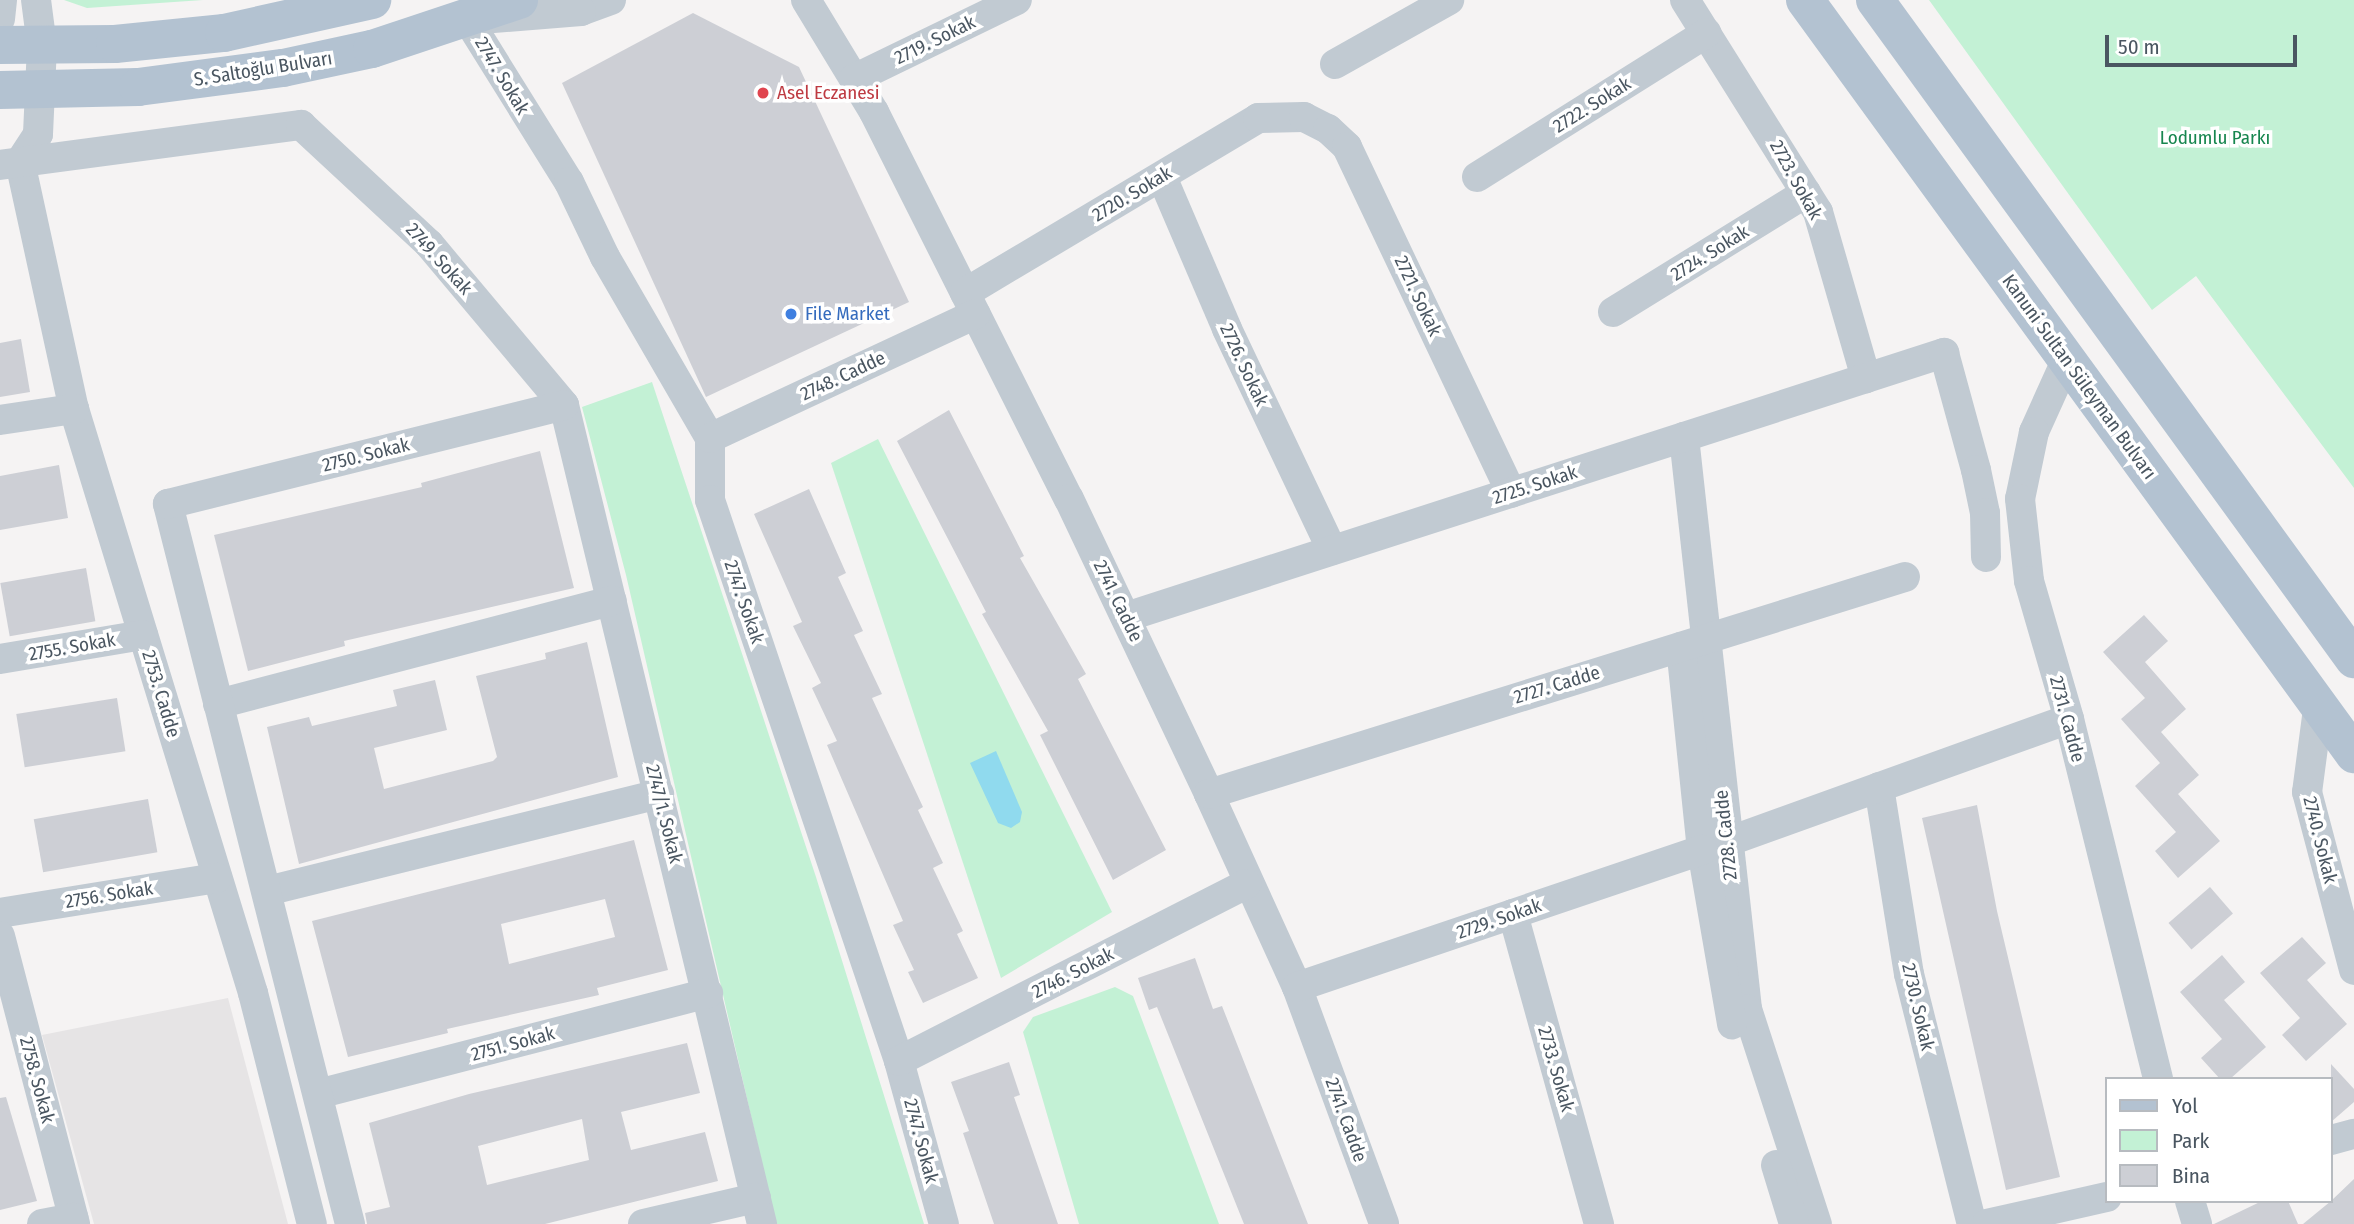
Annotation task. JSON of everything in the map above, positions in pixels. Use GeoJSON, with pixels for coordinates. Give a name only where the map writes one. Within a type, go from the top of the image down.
{"type":"FeatureCollection","features":[{"type":"Feature","properties":{"kind":"main road"},"geometry":{"type":"LineString","coordinates":[[0,45],[42,47],[224,33],[372,0]]}},
{"type":"Feature","properties":{"kind":"main road","name":"S. Saltoğlu Bulvarı"},"geometry":{"type":"LineString","coordinates":[[0,90],[138,87],[283,68],[372,49],[468,20],[519,0]]}},
{"type":"Feature","properties":{"kind":"main road","name":"Kanuni Sultan Süleyman Bulvarı"},"geometry":{"type":"LineString","coordinates":[[1805,0],[2318,709],[2354,754]]}},
{"type":"Feature","properties":{"kind":"main road"},"geometry":{"type":"LineString","coordinates":[[1875,0],[2354,659]]}},
{"type":"Feature","properties":{"kind":"street"},"geometry":{"type":"LineString","coordinates":[[0,19],[2,0]]}},
{"type":"Feature","properties":{"kind":"street"},"geometry":{"type":"LineString","coordinates":[[7,158],[36,142],[42,47],[36,0]]}},
{"type":"Feature","properties":{"kind":"street"},"geometry":{"type":"LineString","coordinates":[[468,20],[581,11],[611,0]]}},
{"type":"Feature","properties":{"kind":"street","name":"2741. Cadde"},"geometry":{"type":"LineString","coordinates":[[806,0],[854,79],[1126,617],[1209,794],[1247,884],[1297,987],[1384,1224]]}},
{"type":"Feature","properties":{"kind":"street","name":"2719. Sokak"},"geometry":{"type":"LineString","coordinates":[[854,79],[1017,0]]}},
{"type":"Feature","properties":{"kind":"street"},"geometry":{"type":"LineString","coordinates":[[1335,64],[1449,0]]}},
{"type":"Feature","properties":{"kind":"street","name":"2723. Sokak"},"geometry":{"type":"LineString","coordinates":[[1685,0],[1818,212],[1866,378]]}},
{"type":"Feature","properties":{"kind":"street","name":"2747. Sokak"},"geometry":{"type":"LineString","coordinates":[[468,20],[569,182],[605,257],[710,438],[710,500],[899,1061],[944,1224]]}},
{"type":"Feature","properties":{"kind":"street","name":"2722. Sokak"},"geometry":{"type":"LineString","coordinates":[[1477,177],[1707,33]]}},
{"type":"Feature","properties":{"kind":"street","name":"2720. Sokak"},"geometry":{"type":"LineString","coordinates":[[970,304],[1162,177],[1258,118],[1304,117]]}},
{"type":"Feature","properties":{"kind":"street","name":"2721. Sokak"},"geometry":{"type":"LineString","coordinates":[[1304,117],[1328,129],[1347,147],[1511,493]]}},
{"type":"Feature","properties":{"kind":"street","name":"2749. Sokak"},"geometry":{"type":"LineString","coordinates":[[7,158],[301,125],[429,244],[564,405]]}},
{"type":"Feature","properties":{"kind":"street","name":"2753. Cadde"},"geometry":{"type":"LineString","coordinates":[[7,158],[74,409],[253,993],[312,1224]]}},
{"type":"Feature","properties":{"kind":"street","name":"2726. Sokak"},"geometry":{"type":"LineString","coordinates":[[1162,177],[1227,329],[1332,550]]}},
{"type":"Feature","properties":{"kind":"street","name":"2724. Sokak"},"geometry":{"type":"LineString","coordinates":[[1614,312],[1806,193]]}},
{"type":"Feature","properties":{"kind":"street","name":"2748. Cadde"},"geometry":{"type":"LineString","coordinates":[[710,438],[970,304]]}},
{"type":"Feature","properties":{"kind":"street","name":"2725. Sokak"},"geometry":{"type":"LineString","coordinates":[[1126,617],[1944,353],[1979,480],[1986,557]]}},
{"type":"Feature","properties":{"kind":"street","name":"2731. Cadde"},"geometry":{"type":"LineString","coordinates":[[2066,361],[2034,432],[2020,499],[2029,581],[2069,719],[2158,1077]]}},
{"type":"Feature","properties":{"kind":"street","name":"2750. Sokak"},"geometry":{"type":"LineString","coordinates":[[218,704],[168,504],[564,405]]}},
{"type":"Feature","properties":{"kind":"street","name":"2747/1. Sokak"},"geometry":{"type":"LineString","coordinates":[[564,405],[759,1211]]}},
{"type":"Feature","properties":{"kind":"street"},"geometry":{"type":"LineString","coordinates":[[0,420],[74,409]]}},
{"type":"Feature","properties":{"kind":"street","name":"2728. Cadde"},"geometry":{"type":"LineString","coordinates":[[1684,437],[1693,643],[1734,1031],[1794,1224]]}},
{"type":"Feature","properties":{"kind":"street","name":"2727. Cadde"},"geometry":{"type":"LineString","coordinates":[[1209,794],[1905,577]]}},
{"type":"Feature","properties":{"kind":"street"},"geometry":{"type":"LineString","coordinates":[[350,1224],[218,704],[612,601]]}},
{"type":"Feature","properties":{"kind":"street","name":"2755. Sokak"},"geometry":{"type":"LineString","coordinates":[[0,659],[143,635]]}},
{"type":"Feature","properties":{"kind":"street","name":"2740. Sokak"},"geometry":{"type":"LineString","coordinates":[[2318,709],[2306,792],[2354,970]]}},
{"type":"Feature","properties":{"kind":"street","name":"2729. Sokak"},"geometry":{"type":"LineString","coordinates":[[1297,987],[1714,846],[2069,719]]}},
{"type":"Feature","properties":{"kind":"street","name":"2730. Sokak"},"geometry":{"type":"LineString","coordinates":[[1879,787],[1909,974],[1972,1224]]}},
{"type":"Feature","properties":{"kind":"street"},"geometry":{"type":"LineString","coordinates":[[267,891],[659,794]]}},
{"type":"Feature","properties":{"kind":"street","name":"2728. Cadde"},"geometry":{"type":"LineString","coordinates":[[1714,846],[1747,1009],[1817,1224]]}},
{"type":"Feature","properties":{"kind":"street","name":"2756. Sokak"},"geometry":{"type":"LineString","coordinates":[[0,913],[217,878]]}},
{"type":"Feature","properties":{"kind":"street","name":"2746. Sokak"},"geometry":{"type":"LineString","coordinates":[[899,1061],[1247,884]]}},
{"type":"Feature","properties":{"kind":"street","name":"2733. Sokak"},"geometry":{"type":"LineString","coordinates":[[1513,914],[1599,1224]]}},
{"type":"Feature","properties":{"kind":"street","name":"2758. Sokak"},"geometry":{"type":"LineString","coordinates":[[0,936],[74,1221]]}},
{"type":"Feature","properties":{"kind":"street","name":"2751. Sokak"},"geometry":{"type":"LineString","coordinates":[[318,1094],[708,993]]}},
{"type":"Feature","properties":{"kind":"street"},"geometry":{"type":"LineString","coordinates":[[2333,1139],[2354,1134]]}},
{"type":"Feature","properties":{"kind":"street"},"geometry":{"type":"LineString","coordinates":[[1987,1224],[2106,1196]]}},
{"type":"Feature","properties":{"kind":"street"},"geometry":{"type":"LineString","coordinates":[[2191,1203],[2197,1224]]}},
{"type":"Feature","properties":{"kind":"street"},"geometry":{"type":"LineString","coordinates":[[643,1224],[759,1211]]}},
{"type":"Feature","properties":{"kind":"street"},"geometry":{"type":"LineString","coordinates":[[42,1224],[74,1221]]}},
{"type":"Feature","properties":{"kind":"shaded area"},"geometry":{"type":"Polygon","coordinates":[[[228,998],[288,1224],[94,1224],[42,1035],[228,998]]]}},
{"type":"Feature","properties":{"kind":"green space"},"geometry":{"type":"Polygon","coordinates":[[[64,0],[203,0],[87,8],[64,0]]]}},
{"type":"Feature","properties":{"kind":"green space","name":"Lodumlu Parkı"},"geometry":{"type":"Polygon","coordinates":[[[1929,0],[2354,0],[2354,488],[2196,276],[2152,310],[1929,0]]]}},
{"type":"Feature","properties":{"kind":"green space"},"geometry":{"type":"Polygon","coordinates":[[[652,382],[816,877],[924,1224],[776,1224],[626,575],[582,407],[652,382]]]}},
{"type":"Feature","properties":{"kind":"green space"},"geometry":{"type":"Polygon","coordinates":[[[878,439],[1112,912],[1001,978],[831,463],[878,439]]]}},
{"type":"Feature","properties":{"kind":"green space"},"geometry":{"type":"Polygon","coordinates":[[[1115,987],[1133,996],[1219,1224],[1079,1224],[1023,1032],[1033,1017],[1115,987]]]}},
{"type":"Feature","properties":{"kind":"water"},"geometry":{"type":"Polygon","coordinates":[[[996,751],[1022,812],[1020,822],[1011,828],[998,823],[970,763],[996,751]]]}},
{"type":"Feature","properties":{"kind":"building"},"geometry":{"type":"Polygon","coordinates":[[[693,13],[799,67],[909,302],[706,397],[562,83],[693,13]]]}},
{"type":"Feature","properties":{"kind":"building"},"geometry":{"type":"Polygon","coordinates":[[[21,339],[30,392],[0,397],[0,343],[21,339]]]}},
{"type":"Feature","properties":{"kind":"building"},"geometry":{"type":"Polygon","coordinates":[[[949,410],[1024,556],[1020,558],[1086,674],[1078,679],[1166,850],[1113,880],[1040,735],[1048,731],[982,614],[986,612],[897,441],[949,410]]]}},
{"type":"Feature","properties":{"kind":"building"},"geometry":{"type":"Polygon","coordinates":[[[540,451],[574,588],[344,641],[345,646],[248,671],[214,535],[422,487],[421,483],[540,451]]]}},
{"type":"Feature","properties":{"kind":"building"},"geometry":{"type":"Polygon","coordinates":[[[59,465],[68,518],[0,530],[0,476],[59,465]]]}},
{"type":"Feature","properties":{"kind":"building"},"geometry":{"type":"Polygon","coordinates":[[[809,489],[846,573],[838,577],[863,631],[854,635],[882,694],[872,698],[923,807],[918,810],[943,863],[933,868],[963,931],[957,934],[978,978],[923,1003],[908,972],[914,970],[893,925],[903,921],[827,745],[837,741],[812,688],[821,683],[793,626],[802,622],[754,514],[809,489]]]}},
{"type":"Feature","properties":{"kind":"building"},"geometry":{"type":"Polygon","coordinates":[[[86,568],[95,621],[10,636],[0,583],[86,568]]]}},
{"type":"Feature","properties":{"kind":"building"},"geometry":{"type":"Polygon","coordinates":[[[2144,615],[2168,641],[2145,662],[2186,709],[2161,732],[2199,775],[2178,794],[2220,841],[2178,878],[2155,851],[2176,832],[2135,786],[2160,763],[2121,719],[2145,698],[2103,652],[2144,615]]]}},
{"type":"Feature","properties":{"kind":"building"},"geometry":{"type":"Polygon","coordinates":[[[587,642],[618,777],[299,864],[267,727],[309,717],[312,726],[397,706],[393,690],[435,680],[447,730],[374,748],[384,789],[493,761],[497,757],[476,676],[546,659],[545,653],[587,642]]]}},
{"type":"Feature","properties":{"kind":"building"},"geometry":{"type":"Polygon","coordinates":[[[117,698],[125,751],[25,767],[16,714],[117,698]]]}},
{"type":"Feature","properties":{"kind":"building"},"geometry":{"type":"Polygon","coordinates":[[[148,799],[157,852],[43,872],[34,819],[148,799]]]}},
{"type":"Feature","properties":{"kind":"building"},"geometry":{"type":"Polygon","coordinates":[[[1977,805],[1997,911],[2060,1177],[2006,1190],[1922,818],[1977,805]]]}},
{"type":"Feature","properties":{"kind":"building"},"geometry":{"type":"Polygon","coordinates":[[[634,840],[668,970],[597,988],[599,995],[447,1029],[448,1033],[348,1057],[312,921],[634,840]],[[605,899],[501,924],[509,964],[615,937],[605,899]]]}},
{"type":"Feature","properties":{"kind":"building"},"geometry":{"type":"Polygon","coordinates":[[[2210,887],[2233,913],[2191,949],[2168,923],[2210,887]]]}},
{"type":"Feature","properties":{"kind":"building"},"geometry":{"type":"Polygon","coordinates":[[[2302,937],[2326,963],[2307,980],[2347,1024],[2306,1061],[2282,1035],[2300,1018],[2260,973],[2302,937]]]}},
{"type":"Feature","properties":{"kind":"building"},"geometry":{"type":"Polygon","coordinates":[[[2222,955],[2245,982],[2224,1000],[2266,1047],[2232,1077],[2218,1077],[2201,1058],[2222,1039],[2180,992],[2222,955]]]}},
{"type":"Feature","properties":{"kind":"building"},"geometry":{"type":"Polygon","coordinates":[[[1195,958],[1213,1009],[1222,1006],[1308,1224],[1244,1224],[1157,1007],[1149,1010],[1138,978],[1195,958]]]}},
{"type":"Feature","properties":{"kind":"building"},"geometry":{"type":"Polygon","coordinates":[[[687,1043],[700,1093],[621,1112],[631,1150],[705,1132],[718,1181],[545,1224],[367,1224],[365,1213],[390,1207],[369,1123],[469,1094],[687,1043]],[[582,1119],[478,1146],[487,1185],[589,1160],[582,1119]]]}},
{"type":"Feature","properties":{"kind":"building"},"geometry":{"type":"Polygon","coordinates":[[[1009,1062],[1020,1095],[1014,1097],[1058,1224],[994,1224],[963,1133],[969,1131],[951,1082],[1009,1062]]]}},
{"type":"Feature","properties":{"kind":"building"},"geometry":{"type":"Polygon","coordinates":[[[2331,1064],[2354,1089],[2354,1102],[2333,1120],[2333,1077],[2331,1064]]]}},
{"type":"Feature","properties":{"kind":"building"},"geometry":{"type":"Polygon","coordinates":[[[6,1097],[37,1201],[0,1210],[0,1098],[6,1097]]]}},
{"type":"Feature","properties":{"kind":"building"},"geometry":{"type":"Polygon","coordinates":[[[2354,1179],[2354,1224],[2303,1224],[2329,1203],[2333,1203],[2333,1199],[2354,1179]]]}},
{"type":"Feature","properties":{"kind":"building"},"geometry":{"type":"Polygon","coordinates":[[[2258,1203],[2289,1203],[2298,1224],[2214,1224],[2258,1203]]]}},
{"type":"Feature","properties":{"kind":"place","name":"Asel Eczanesi"},"geometry":{"type":"Point","coordinates":[763,93]}},
{"type":"Feature","properties":{"kind":"place","name":"File Market"},"geometry":{"type":"Point","coordinates":[791,314]}}]}
